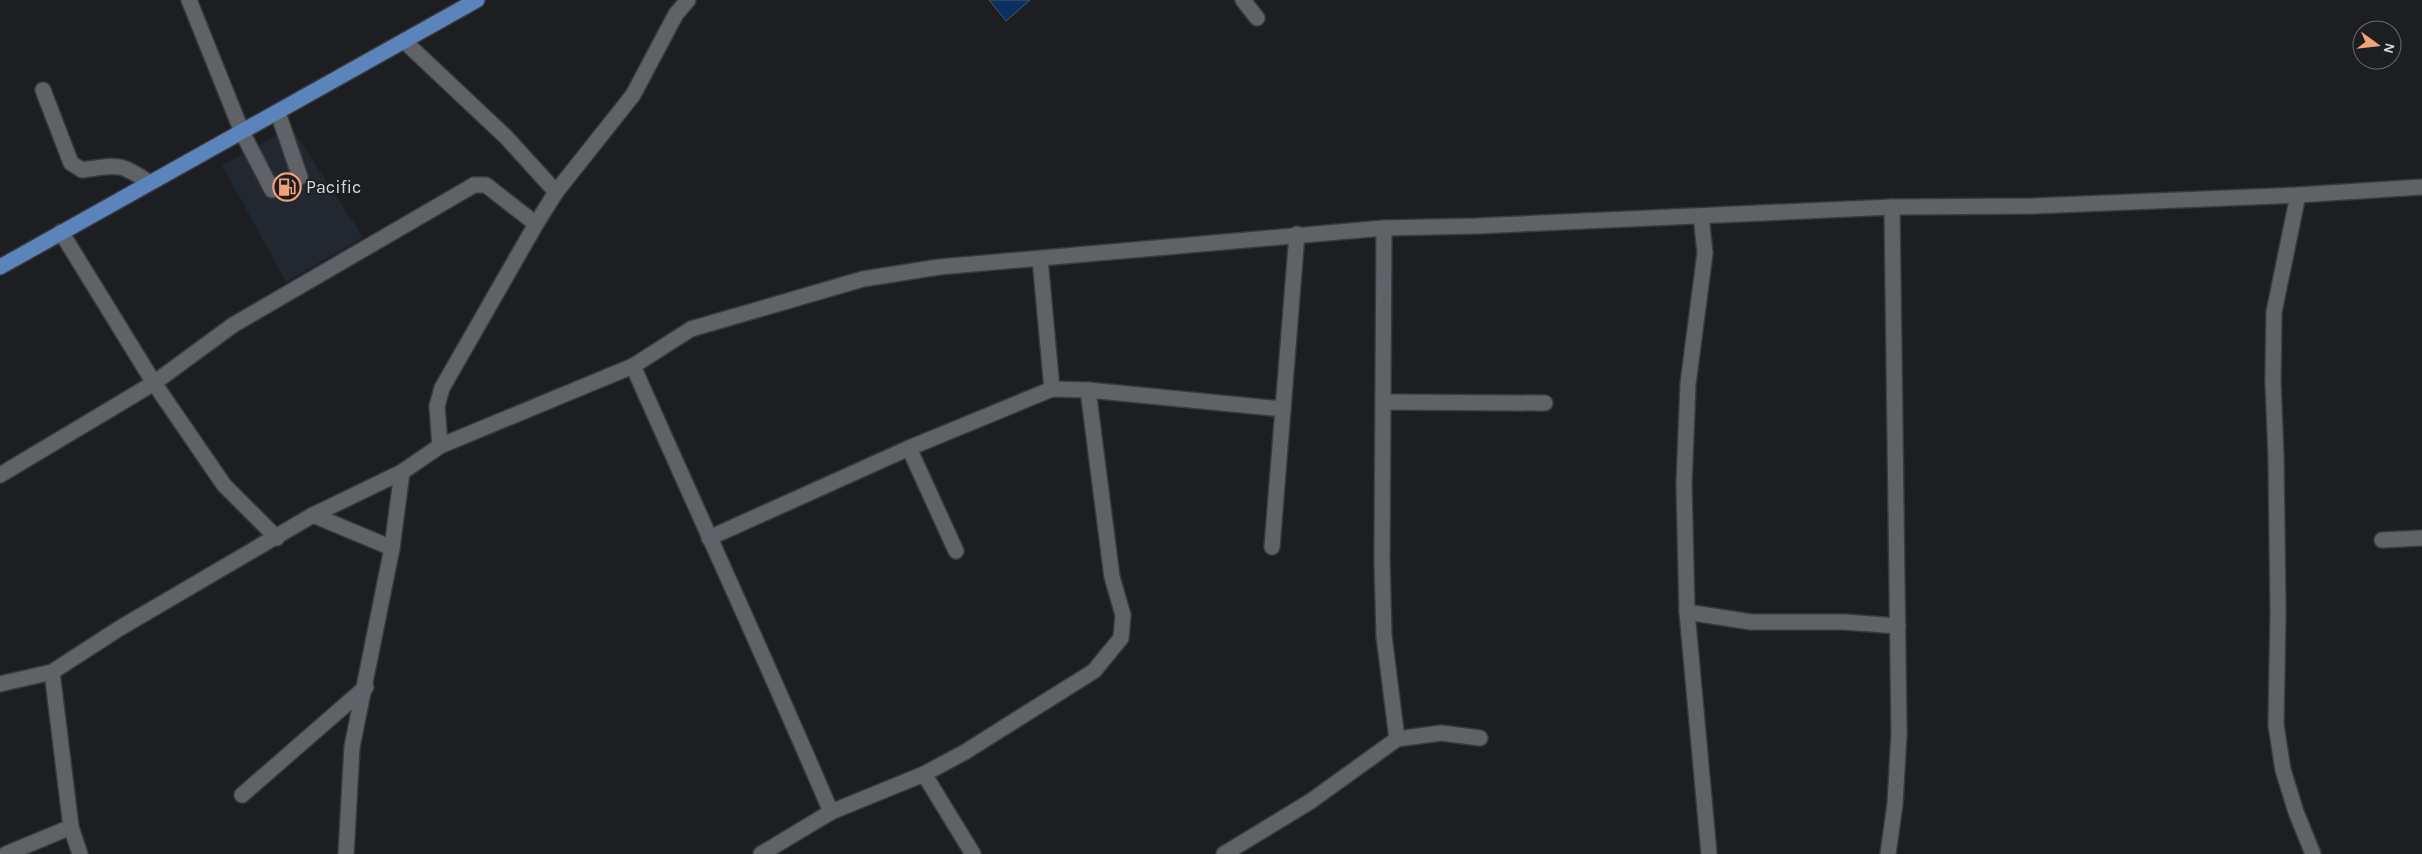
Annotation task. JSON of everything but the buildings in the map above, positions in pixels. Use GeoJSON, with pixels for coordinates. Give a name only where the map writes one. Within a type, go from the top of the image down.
{"type":"FeatureCollection","features":[{"type":"Feature","properties":{"kind":"main road"},"geometry":{"type":"LineString","coordinates":[[0,267],[477,0]]}},
{"type":"Feature","properties":{"kind":"street"},"geometry":{"type":"LineString","coordinates":[[189,0],[242,132],[272,190],[300,177],[278,113]]}},
{"type":"Feature","properties":{"kind":"street"},"geometry":{"type":"LineString","coordinates":[[440,446],[437,406],[442,388],[556,192],[633,95],[676,14],[688,0]]}},
{"type":"Feature","properties":{"kind":"street"},"geometry":{"type":"LineString","coordinates":[[1243,0],[1257,18]]}},
{"type":"Feature","properties":{"kind":"street"},"geometry":{"type":"LineString","coordinates":[[404,41],[506,137],[556,192]]}},
{"type":"Feature","properties":{"kind":"street"},"geometry":{"type":"LineString","coordinates":[[44,90],[71,162],[82,170],[114,166],[125,167],[150,183]]}},
{"type":"Feature","properties":{"kind":"street"},"geometry":{"type":"LineString","coordinates":[[0,475],[154,383],[233,325],[474,185],[486,185],[536,224]]}},
{"type":"Feature","properties":{"kind":"street"},"geometry":{"type":"LineString","coordinates":[[0,684],[52,672],[120,628],[277,538],[313,515],[402,472],[440,446],[633,366],[691,329],[863,278],[939,267],[1297,234],[1384,228],[1892,207],[2033,206],[2298,195],[2422,186]]}},
{"type":"Feature","properties":{"kind":"street"},"geometry":{"type":"LineString","coordinates":[[2298,195],[2274,312],[2273,382],[2277,467],[2278,603],[2276,725],[2283,770],[2296,812],[2313,854]]}},
{"type":"Feature","properties":{"kind":"street"},"geometry":{"type":"LineString","coordinates":[[1888,854],[1895,804],[1899,734],[1892,207]]}},
{"type":"Feature","properties":{"kind":"street"},"geometry":{"type":"LineString","coordinates":[[1701,216],[1705,253],[1687,393],[1684,484],[1687,612],[1709,854]]}},
{"type":"Feature","properties":{"kind":"street"},"geometry":{"type":"LineString","coordinates":[[1384,228],[1382,561],[1384,636],[1397,739]]}},
{"type":"Feature","properties":{"kind":"street"},"geometry":{"type":"LineString","coordinates":[[61,232],[154,383],[224,485],[277,538]]}},
{"type":"Feature","properties":{"kind":"street"},"geometry":{"type":"LineString","coordinates":[[1272,547],[1297,234]]}},
{"type":"Feature","properties":{"kind":"street"},"geometry":{"type":"LineString","coordinates":[[1040,259],[1052,389]]}},
{"type":"Feature","properties":{"kind":"street"},"geometry":{"type":"LineString","coordinates":[[633,366],[709,538],[752,629],[831,812]]}},
{"type":"Feature","properties":{"kind":"street"},"geometry":{"type":"LineString","coordinates":[[709,538],[909,448],[1052,389],[1088,390],[1283,409]]}},
{"type":"Feature","properties":{"kind":"street"},"geometry":{"type":"LineString","coordinates":[[761,854],[831,812],[924,774],[965,752],[1094,671],[1121,638],[1123,615],[1112,578],[1088,390]]}},
{"type":"Feature","properties":{"kind":"street"},"geometry":{"type":"LineString","coordinates":[[1384,402],[1545,403]]}},
{"type":"Feature","properties":{"kind":"street"},"geometry":{"type":"LineString","coordinates":[[909,448],[956,551]]}},
{"type":"Feature","properties":{"kind":"street"},"geometry":{"type":"LineString","coordinates":[[346,854],[350,759],[366,687],[392,548],[402,472]]}},
{"type":"Feature","properties":{"kind":"street"},"geometry":{"type":"LineString","coordinates":[[313,515],[392,548]]}},
{"type":"Feature","properties":{"kind":"street"},"geometry":{"type":"LineString","coordinates":[[2382,540],[2422,538]]}},
{"type":"Feature","properties":{"kind":"street"},"geometry":{"type":"LineString","coordinates":[[1687,612],[1751,622],[1844,622],[1898,626]]}},
{"type":"Feature","properties":{"kind":"street"},"geometry":{"type":"LineString","coordinates":[[52,672],[71,827],[80,854]]}},
{"type":"Feature","properties":{"kind":"street"},"geometry":{"type":"LineString","coordinates":[[242,795],[366,687]]}},
{"type":"Feature","properties":{"kind":"street"},"geometry":{"type":"LineString","coordinates":[[1224,854],[1311,801],[1397,739],[1441,733],[1480,738]]}},
{"type":"Feature","properties":{"kind":"street"},"geometry":{"type":"LineString","coordinates":[[924,774],[972,854]]}},
{"type":"Feature","properties":{"kind":"street"},"geometry":{"type":"LineString","coordinates":[[6,854],[71,827]]}},
{"type":"Feature","properties":{"kind":"shaded area"},"geometry":{"type":"Polygon","coordinates":[[[291,127],[363,237],[286,282],[222,165],[291,127]]]}},
{"type":"Feature","properties":{"kind":"place","name":"Pacific"},"geometry":{"type":"Point","coordinates":[287,187]}}]}
